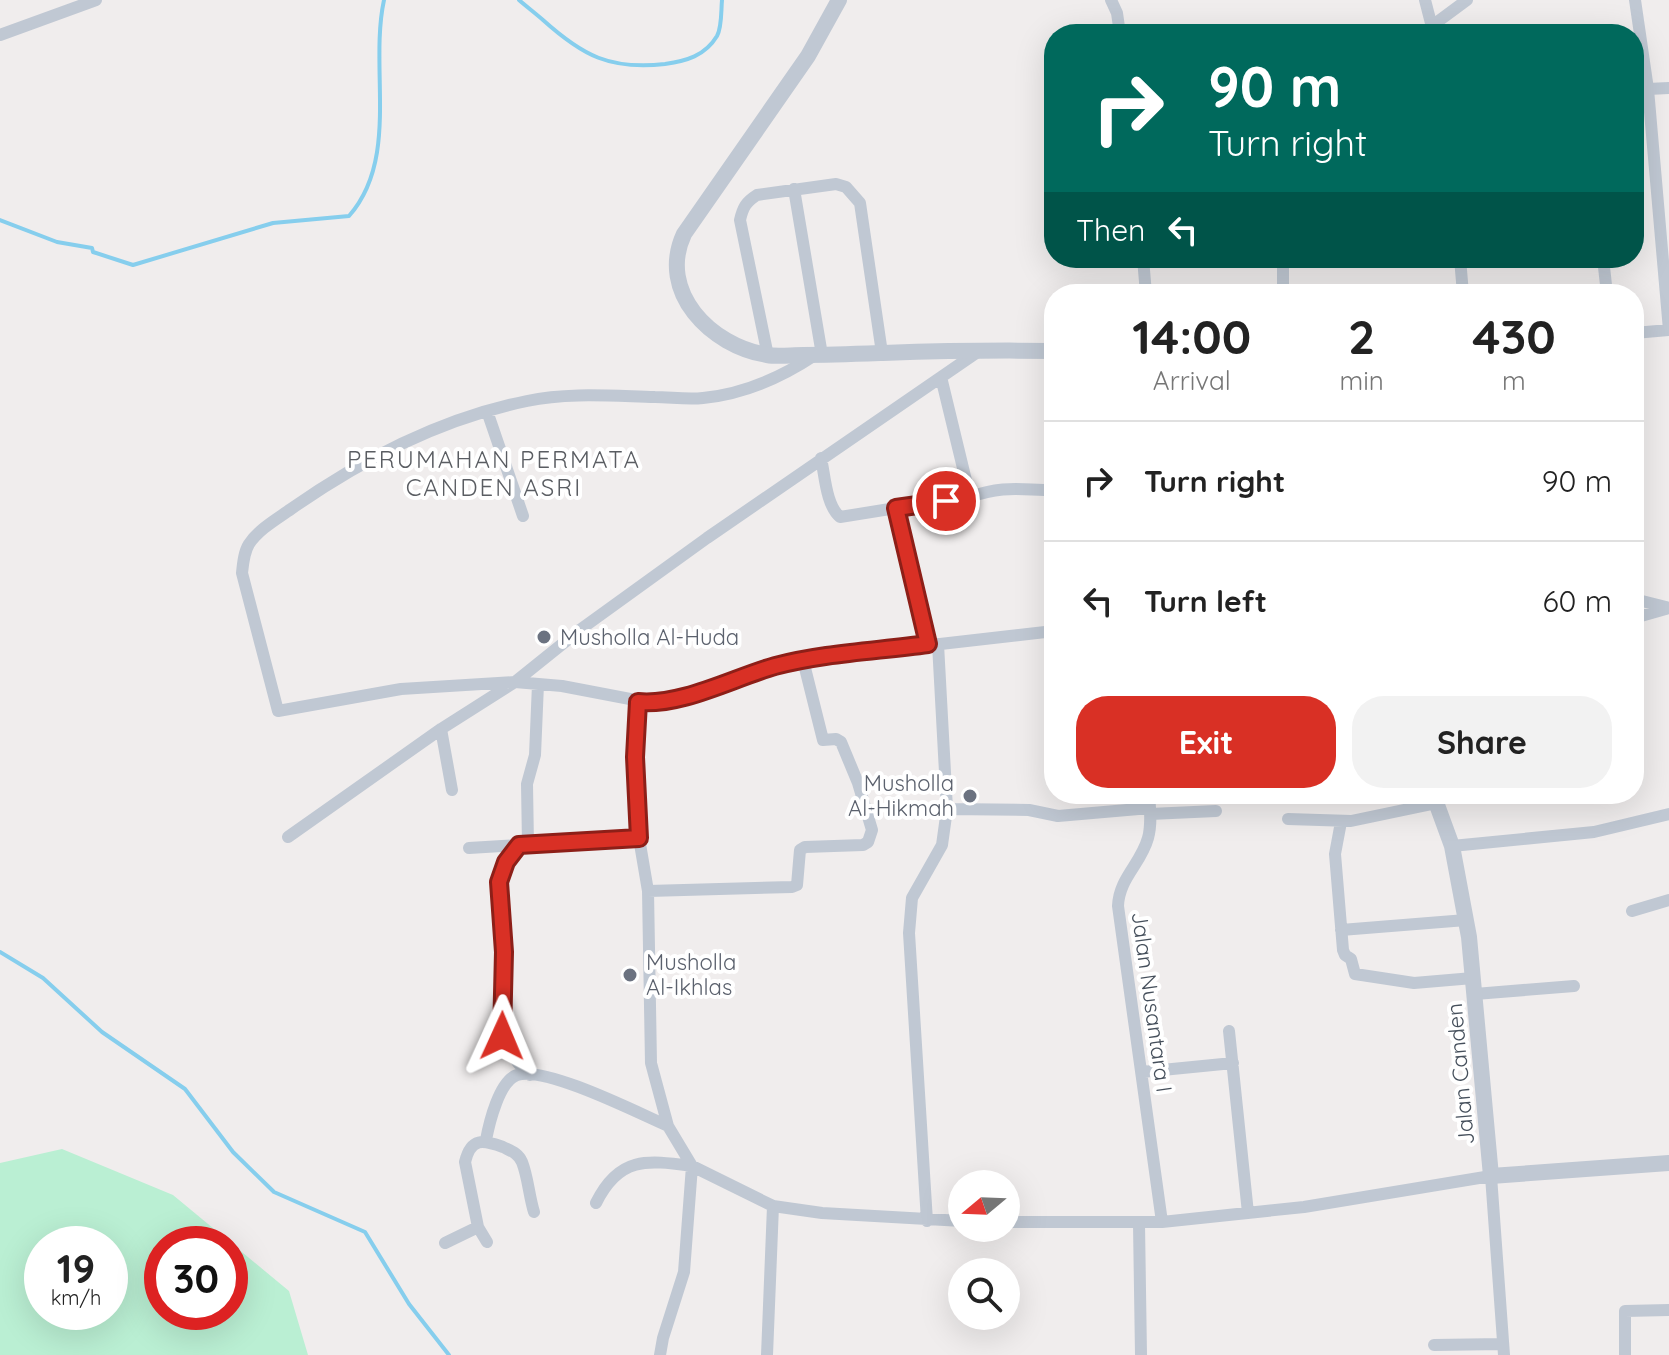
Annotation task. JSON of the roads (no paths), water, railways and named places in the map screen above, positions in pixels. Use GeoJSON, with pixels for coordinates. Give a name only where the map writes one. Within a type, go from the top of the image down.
{"type":"FeatureCollection","features":[{"type":"Feature","properties":{"kind":"street"},"geometry":{"type":"LineString","coordinates":[[0,35],[96,0]]}},
{"type":"Feature","properties":{"kind":"street"},"geometry":{"type":"LineString","coordinates":[[839,0],[808,56],[684,234],[677,249],[677,274],[686,300],[703,325],[732,346],[768,356],[1044,351]]}},
{"type":"Feature","properties":{"kind":"street"},"geometry":{"type":"LineString","coordinates":[[1111,0],[1119,24]]}},
{"type":"Feature","properties":{"kind":"street"},"geometry":{"type":"LineString","coordinates":[[1425,0],[1428,24]]}},
{"type":"Feature","properties":{"kind":"street"},"geometry":{"type":"LineString","coordinates":[[1438,24],[1467,0]]}},
{"type":"Feature","properties":{"kind":"street"},"geometry":{"type":"LineString","coordinates":[[1635,0],[1639,24]]}},
{"type":"Feature","properties":{"kind":"street"},"geometry":{"type":"LineString","coordinates":[[1644,62],[1669,330],[1644,332]]}},
{"type":"Feature","properties":{"kind":"street"},"geometry":{"type":"LineString","coordinates":[[1648,89],[1669,88]]}},
{"type":"Feature","properties":{"kind":"street"},"geometry":{"type":"LineString","coordinates":[[768,356],[740,220],[747,201],[757,195],[836,184],[846,187],[860,203],[882,353]]}},
{"type":"Feature","properties":{"kind":"street"},"geometry":{"type":"LineString","coordinates":[[794,189],[819,355]]}},
{"type":"Feature","properties":{"kind":"street"},"geometry":{"type":"LineString","coordinates":[[288,837],[441,729],[515,682],[581,629],[821,458],[981,350]]}},
{"type":"Feature","properties":{"kind":"street"},"geometry":{"type":"LineString","coordinates":[[819,355],[766,382],[702,398],[580,396],[530,400],[487,411],[378,456],[336,478],[268,525],[249,543],[244,557],[242,573],[278,711],[401,689],[515,682],[562,686],[651,703],[803,660],[1044,632]]}},
{"type":"Feature","properties":{"kind":"street"},"geometry":{"type":"LineString","coordinates":[[941,377],[970,497]]}},
{"type":"Feature","properties":{"kind":"street"},"geometry":{"type":"LineString","coordinates":[[487,411],[523,516]]}},
{"type":"Feature","properties":{"kind":"street"},"geometry":{"type":"LineString","coordinates":[[821,458],[831,505],[840,517],[970,497],[1012,487],[1044,489]]}},
{"type":"Feature","properties":{"kind":"street"},"geometry":{"type":"LineString","coordinates":[[896,508],[933,644],[947,809],[942,845],[918,885],[910,908],[927,1221]]}},
{"type":"Feature","properties":{"kind":"street"},"geometry":{"type":"LineString","coordinates":[[1644,602],[1669,608],[1644,615]]}},
{"type":"Feature","properties":{"kind":"street"},"geometry":{"type":"LineString","coordinates":[[648,891],[792,887],[797,885],[800,850],[805,847],[863,845],[868,842],[872,830],[858,783],[841,742],[836,739],[823,740],[803,660]]}},
{"type":"Feature","properties":{"kind":"street"},"geometry":{"type":"LineString","coordinates":[[530,1075],[518,1063],[502,1036],[504,952],[499,882],[506,862],[524,845],[527,784],[535,755],[538,684]]}},
{"type":"Feature","properties":{"kind":"street"},"geometry":{"type":"LineString","coordinates":[[638,702],[635,757],[639,838],[648,891],[651,1063],[668,1126],[692,1166],[684,1272],[660,1355]]}},
{"type":"Feature","properties":{"kind":"street"},"geometry":{"type":"LineString","coordinates":[[441,729],[452,790]]}},
{"type":"Feature","properties":{"kind":"street","name":"Jalan Nusantara I"},"geometry":{"type":"LineString","coordinates":[[1150,804],[1149,835],[1119,892],[1118,906],[1162,1222]]}},
{"type":"Feature","properties":{"kind":"street"},"geometry":{"type":"LineString","coordinates":[[1288,819],[1341,822],[1415,804]]}},
{"type":"Feature","properties":{"kind":"street","name":"Jalan Canden"},"geometry":{"type":"LineString","coordinates":[[1437,804],[1452,846],[1466,920],[1491,1176],[1503,1350]]}},
{"type":"Feature","properties":{"kind":"street"},"geometry":{"type":"LineString","coordinates":[[947,809],[1029,810],[1058,816],[1216,811]]}},
{"type":"Feature","properties":{"kind":"street"},"geometry":{"type":"LineString","coordinates":[[1452,846],[1594,832],[1669,814]]}},
{"type":"Feature","properties":{"kind":"street"},"geometry":{"type":"LineString","coordinates":[[1341,822],[1335,854],[1341,930],[1343,950],[1351,959],[1355,974],[1420,983],[1474,986],[1574,986]]}},
{"type":"Feature","properties":{"kind":"street"},"geometry":{"type":"LineString","coordinates":[[469,848],[639,838]]}},
{"type":"Feature","properties":{"kind":"street"},"geometry":{"type":"LineString","coordinates":[[1632,911],[1669,900]]}},
{"type":"Feature","properties":{"kind":"street"},"geometry":{"type":"LineString","coordinates":[[1341,930],[1466,920]]}},
{"type":"Feature","properties":{"kind":"street"},"geometry":{"type":"LineString","coordinates":[[1229,1031],[1248,1213]]}},
{"type":"Feature","properties":{"kind":"street"},"geometry":{"type":"LineString","coordinates":[[1142,1072],[1233,1063]]}},
{"type":"Feature","properties":{"kind":"street"},"geometry":{"type":"LineString","coordinates":[[486,1140],[491,1114],[506,1084],[515,1075],[560,1080],[668,1126]]}},
{"type":"Feature","properties":{"kind":"street"},"geometry":{"type":"LineString","coordinates":[[487,1242],[478,1227],[465,1162],[473,1146],[486,1140],[514,1152],[521,1159],[534,1212]]}},
{"type":"Feature","properties":{"kind":"street"},"geometry":{"type":"LineString","coordinates":[[596,1203],[607,1181],[632,1166],[653,1162],[692,1166],[773,1206],[822,1213],[948,1221]]}},
{"type":"Feature","properties":{"kind":"street"},"geometry":{"type":"LineString","coordinates":[[1020,1222],[1162,1222],[1304,1207],[1491,1176],[1669,1163]]}},
{"type":"Feature","properties":{"kind":"street"},"geometry":{"type":"LineString","coordinates":[[767,1355],[773,1206]]}},
{"type":"Feature","properties":{"kind":"street"},"geometry":{"type":"LineString","coordinates":[[1139,1224],[1141,1355]]}},
{"type":"Feature","properties":{"kind":"street"},"geometry":{"type":"LineString","coordinates":[[445,1243],[478,1227]]}},
{"type":"Feature","properties":{"kind":"street"},"geometry":{"type":"LineString","coordinates":[[1625,1355],[1625,1311],[1669,1310]]}},
{"type":"Feature","properties":{"kind":"street"},"geometry":{"type":"LineString","coordinates":[[1434,1345],[1503,1350]]}},
{"type":"Feature","properties":{"kind":"waterway"},"geometry":{"type":"LineString","coordinates":[[0,220],[57,242],[92,248],[93,252],[133,265],[273,223],[349,216],[365,193],[379,140],[379,55],[384,0]]}},
{"type":"Feature","properties":{"kind":"waterway"},"geometry":{"type":"LineString","coordinates":[[519,0],[571,43],[598,58],[628,65],[680,61],[707,48],[719,32],[722,0]]}},
{"type":"Feature","properties":{"kind":"waterway"},"geometry":{"type":"LineString","coordinates":[[0,952],[43,978],[102,1032],[185,1089],[233,1152],[274,1192],[365,1232],[409,1304],[449,1355]]}},
{"type":"Feature","properties":{"kind":"place","name":"Musholla Al-Huda"},"geometry":{"type":"Point","coordinates":[544,637]}},
{"type":"Feature","properties":{"kind":"place","name":"Musholla Al-Hikmah"},"geometry":{"type":"Point","coordinates":[970,796]}},
{"type":"Feature","properties":{"kind":"place","name":"Musholla Al-Ikhlas"},"geometry":{"type":"Point","coordinates":[630,975]}},
{"type":"Feature","properties":{"kind":"district","name":"PERUMAHAN PERMATA CANDEN ASRI"},"geometry":{"type":"Point","coordinates":[494,474]}}]}
